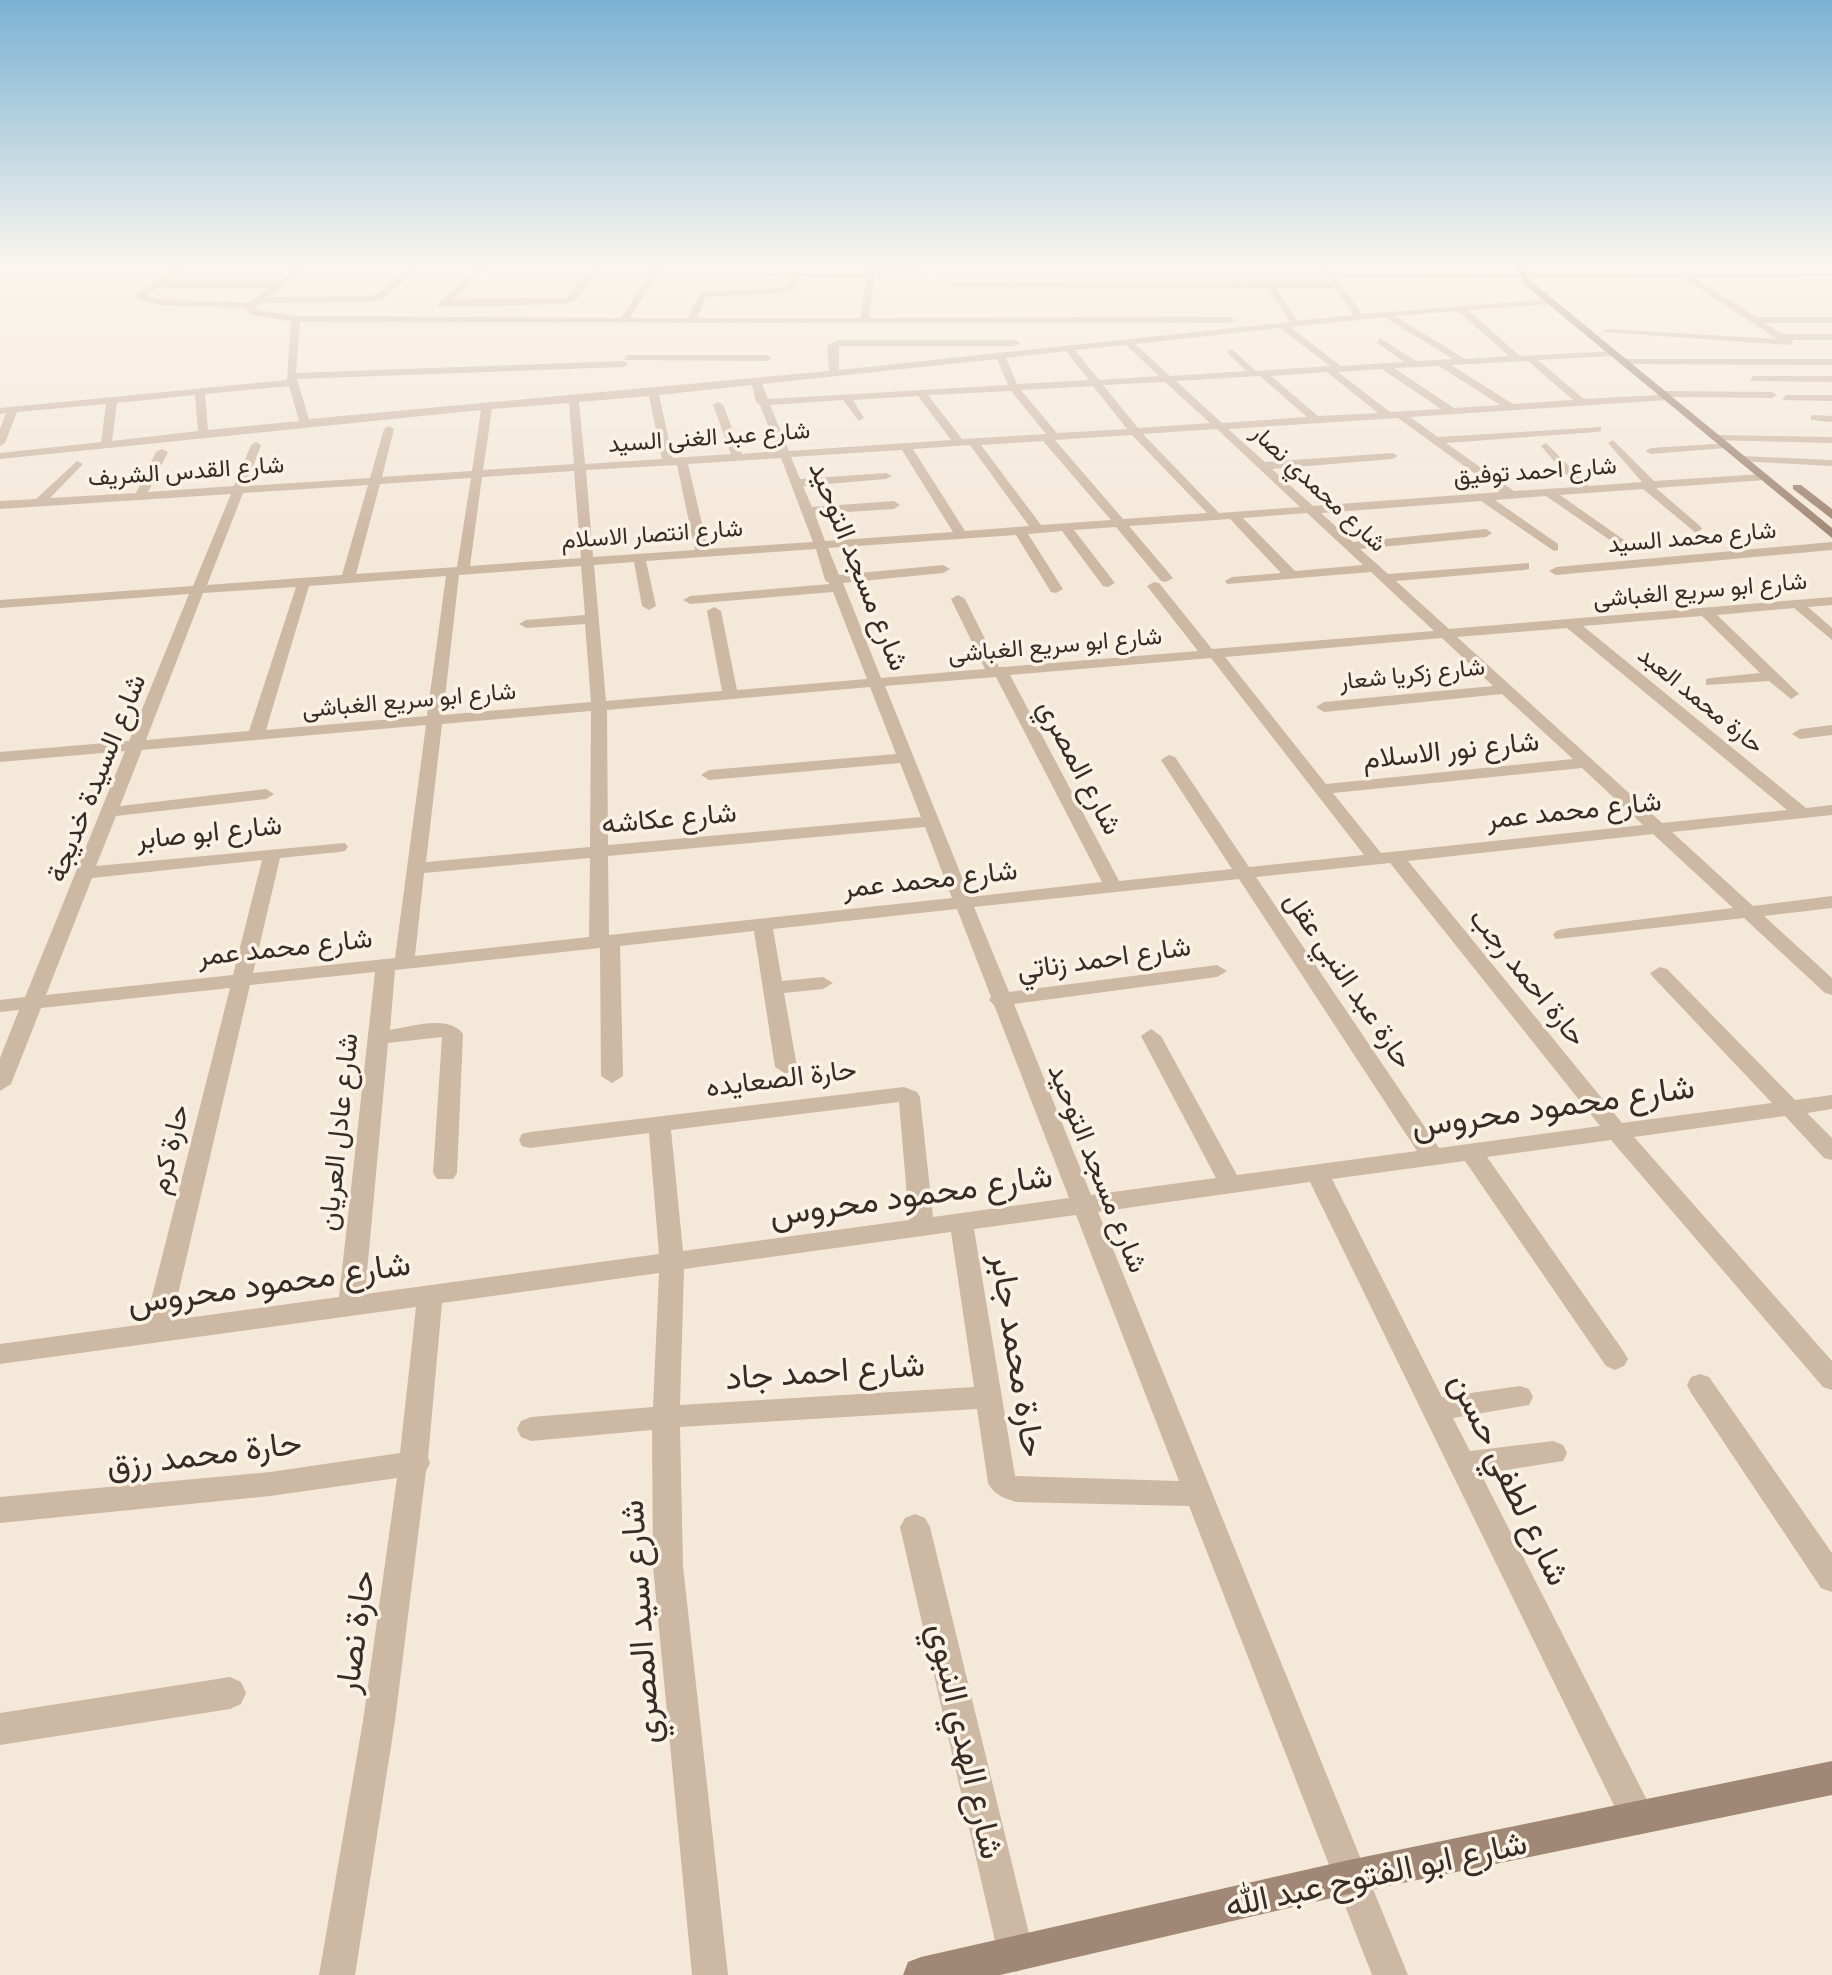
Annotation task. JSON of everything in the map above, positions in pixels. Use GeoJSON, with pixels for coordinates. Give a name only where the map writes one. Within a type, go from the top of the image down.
{"type":"FeatureCollection","features":[{"type":"Feature","properties":{"kind":"street"},"geometry":{"type":"LineString","coordinates":[[294,355],[292,380],[305,422]]}},
{"type":"Feature","properties":{"kind":"street"},"geometry":{"type":"LineString","coordinates":[[629,355],[622,370],[629,394]]}},
{"type":"Feature","properties":{"kind":"street"},"geometry":{"type":"LineString","coordinates":[[833,355],[834,374]]}},
{"type":"Feature","properties":{"kind":"street"},"geometry":{"type":"LineString","coordinates":[[0,456],[487,405],[760,388],[834,374],[1010,355]]}},
{"type":"Feature","properties":{"kind":"street"},"geometry":{"type":"LineString","coordinates":[[1074,355],[1135,432],[1215,515]]}},
{"type":"Feature","properties":{"kind":"street","name":"شارع محمدي نصار"},"geometry":{"type":"LineString","coordinates":[[1142,355],[1832,989]]}},
{"type":"Feature","properties":{"kind":"street"},"geometry":{"type":"LineString","coordinates":[[1236,355],[1316,420]]}},
{"type":"Feature","properties":{"kind":"street"},"geometry":{"type":"LineString","coordinates":[[1317,355],[1388,415]]}},
{"type":"Feature","properties":{"kind":"street"},"geometry":{"type":"LineString","coordinates":[[1401,355],[1415,365]]}},
{"type":"Feature","properties":{"kind":"street"},"geometry":{"type":"LineString","coordinates":[[1453,355],[1464,362]]}},
{"type":"Feature","properties":{"kind":"street"},"geometry":{"type":"LineString","coordinates":[[1514,355],[1518,359]]}},
{"type":"Feature","properties":{"kind":"street"},"geometry":{"type":"LineString","coordinates":[[760,388],[846,397],[1577,355]]}},
{"type":"Feature","properties":{"kind":"street"},"geometry":{"type":"LineString","coordinates":[[1616,355],[1832,534]]}},
{"type":"Feature","properties":{"kind":"street"},"geometry":{"type":"LineString","coordinates":[[1636,355],[1661,376]]}},
{"type":"Feature","properties":{"kind":"street"},"geometry":{"type":"LineString","coordinates":[[1722,355],[1731,362]]}},
{"type":"Feature","properties":{"kind":"street"},"geometry":{"type":"LineString","coordinates":[[1808,355],[1832,371]]}},
{"type":"Feature","properties":{"kind":"street","name":"حارة احمد رجب"},"geometry":{"type":"LineString","coordinates":[[1001,356],[1014,388],[1121,522],[1211,654],[1321,789],[1386,858],[1617,1132],[1832,1379]]}},
{"type":"Feature","properties":{"kind":"street"},"geometry":{"type":"LineString","coordinates":[[0,411],[200,391],[370,368],[622,370],[767,358]]}},
{"type":"Feature","properties":{"kind":"street","name":"شارع مسجد التوحيد"},"geometry":{"type":"LineString","coordinates":[[767,358],[760,388],[817,544],[1390,1975]]}},
{"type":"Feature","properties":{"kind":"street"},"geometry":{"type":"LineString","coordinates":[[1530,358],[1582,403]]}},
{"type":"Feature","properties":{"kind":"street"},"geometry":{"type":"LineString","coordinates":[[1624,362],[1832,362]]}},
{"type":"Feature","properties":{"kind":"street"},"geometry":{"type":"LineString","coordinates":[[1441,363],[1512,408]]}},
{"type":"Feature","properties":{"kind":"street"},"geometry":{"type":"LineString","coordinates":[[1385,367],[1452,411]]}},
{"type":"Feature","properties":{"kind":"street"},"geometry":{"type":"LineString","coordinates":[[1753,379],[1832,379]]}},
{"type":"Feature","properties":{"kind":"street"},"geometry":{"type":"LineString","coordinates":[[1672,385],[1694,403]]}},
{"type":"Feature","properties":{"kind":"street"},"geometry":{"type":"LineString","coordinates":[[200,391],[203,433]]}},
{"type":"Feature","properties":{"kind":"street"},"geometry":{"type":"LineString","coordinates":[[653,393],[668,462]]}},
{"type":"Feature","properties":{"kind":"street"},"geometry":{"type":"LineString","coordinates":[[921,393],[959,443]]}},
{"type":"Feature","properties":{"kind":"street","name":"شارع عبد الغنى السيد"},"geometry":{"type":"LineString","coordinates":[[375,481],[1512,408],[1665,395],[1772,395]]}},
{"type":"Feature","properties":{"kind":"street"},"geometry":{"type":"LineString","coordinates":[[846,397],[859,418]]}},
{"type":"Feature","properties":{"kind":"street"},"geometry":{"type":"LineString","coordinates":[[1786,398],[1832,398]]}},
{"type":"Feature","properties":{"kind":"street"},"geometry":{"type":"LineString","coordinates":[[574,399],[599,706],[599,852],[612,1076]]}},
{"type":"Feature","properties":{"kind":"street"},"geometry":{"type":"LineString","coordinates":[[106,444],[112,400]]}},
{"type":"Feature","properties":{"kind":"street","name":"شارع عادل العريان"},"geometry":{"type":"LineString","coordinates":[[351,1306],[378,1038],[415,868],[433,720],[487,405]]}},
{"type":"Feature","properties":{"kind":"street"},"geometry":{"type":"LineString","coordinates":[[718,405],[738,458]]}},
{"type":"Feature","properties":{"kind":"street"},"geometry":{"type":"LineString","coordinates":[[0,443],[13,410]]}},
{"type":"Feature","properties":{"kind":"street"},"geometry":{"type":"LineString","coordinates":[[1401,415],[1511,495]]}},
{"type":"Feature","properties":{"kind":"street"},"geometry":{"type":"LineString","coordinates":[[1815,418],[1832,419]]}},
{"type":"Feature","properties":{"kind":"street"},"geometry":{"type":"LineString","coordinates":[[348,579],[389,429]]}},
{"type":"Feature","properties":{"kind":"street"},"geometry":{"type":"LineString","coordinates":[[1436,440],[1597,429]]}},
{"type":"Feature","properties":{"kind":"street"},"geometry":{"type":"LineString","coordinates":[[1726,429],[1775,469]]}},
{"type":"Feature","properties":{"kind":"street"},"geometry":{"type":"LineString","coordinates":[[1651,451],[1737,438],[1832,440]]}},
{"type":"Feature","properties":{"kind":"street"},"geometry":{"type":"LineString","coordinates":[[973,442],[1037,528]]}},
{"type":"Feature","properties":{"kind":"street"},"geometry":{"type":"LineString","coordinates":[[1613,443],[1648,485],[1696,529]]}},
{"type":"Feature","properties":{"kind":"street","name":"شارع السيدة خديجة"},"geometry":{"type":"LineString","coordinates":[[0,1084],[256,445]]}},
{"type":"Feature","properties":{"kind":"street"},"geometry":{"type":"LineString","coordinates":[[1546,446],[1586,490]]}},
{"type":"Feature","properties":{"kind":"street"},"geometry":{"type":"LineString","coordinates":[[906,447],[961,534]]}},
{"type":"Feature","properties":{"kind":"street"},"geometry":{"type":"LineString","coordinates":[[140,496],[162,452]]}},
{"type":"Feature","properties":{"kind":"street"},"geometry":{"type":"LineString","coordinates":[[1262,466],[1392,456]]}},
{"type":"Feature","properties":{"kind":"street"},"geometry":{"type":"LineString","coordinates":[[1742,459],[1832,463]]}},
{"type":"Feature","properties":{"kind":"street"},"geometry":{"type":"LineString","coordinates":[[682,461],[702,553]]}},
{"type":"Feature","properties":{"kind":"street"},"geometry":{"type":"LineString","coordinates":[[40,502],[77,464]]}},
{"type":"Feature","properties":{"kind":"street"},"geometry":{"type":"LineString","coordinates":[[794,483],[886,476]]}},
{"type":"Feature","properties":{"kind":"street","name":"شارع احمد توفيق"},"geometry":{"type":"LineString","coordinates":[[1308,509],[1764,477]]}},
{"type":"Feature","properties":{"kind":"street"},"geometry":{"type":"LineString","coordinates":[[1787,479],[1832,515]]}},
{"type":"Feature","properties":{"kind":"street","name":"شارع القدس الشريف"},"geometry":{"type":"LineString","coordinates":[[0,505],[375,481]]}},
{"type":"Feature","properties":{"kind":"street"},"geometry":{"type":"LineString","coordinates":[[1548,492],[1620,543]]}},
{"type":"Feature","properties":{"kind":"street"},"geometry":{"type":"LineString","coordinates":[[1483,497],[1554,547]]}},
{"type":"Feature","properties":{"kind":"street"},"geometry":{"type":"LineString","coordinates":[[805,511],[894,505]]}},
{"type":"Feature","properties":{"kind":"street","name":"شارع انتصار الاسلام"},"geometry":{"type":"LineString","coordinates":[[0,604],[1308,509]]}},
{"type":"Feature","properties":{"kind":"street"},"geometry":{"type":"LineString","coordinates":[[1232,514],[1284,576],[1291,593]]}},
{"type":"Feature","properties":{"kind":"street"},"geometry":{"type":"LineString","coordinates":[[1064,526],[1108,583]]}},
{"type":"Feature","properties":{"kind":"street"},"geometry":{"type":"LineString","coordinates":[[1019,530],[1056,589]]}},
{"type":"Feature","properties":{"kind":"street"},"geometry":{"type":"LineString","coordinates":[[1349,546],[1486,533]]}},
{"type":"Feature","properties":{"kind":"street","name":"شارع محمد السيد"},"geometry":{"type":"LineString","coordinates":[[1556,571],[1832,546]]}},
{"type":"Feature","properties":{"kind":"street"},"geometry":{"type":"LineString","coordinates":[[639,557],[649,606]]}},
{"type":"Feature","properties":{"kind":"street"},"geometry":{"type":"LineString","coordinates":[[1232,581],[1524,566]]}},
{"type":"Feature","properties":{"kind":"street"},"geometry":{"type":"LineString","coordinates":[[690,600],[943,569]]}},
{"type":"Feature","properties":{"kind":"street"},"geometry":{"type":"LineString","coordinates":[[256,735],[304,582]]}},
{"type":"Feature","properties":{"kind":"street","name":"شارع المصري"},"geometry":{"type":"LineString","coordinates":[[958,599],[1114,888]]}},
{"type":"Feature","properties":{"kind":"street","name":"شارع ابو سريع الغباشى"},"geometry":{"type":"LineString","coordinates":[[0,757],[1832,601]]}},
{"type":"Feature","properties":{"kind":"street"},"geometry":{"type":"LineString","coordinates":[[1797,604],[1832,636]]}},
{"type":"Feature","properties":{"kind":"street"},"geometry":{"type":"LineString","coordinates":[[714,611],[730,694]]}},
{"type":"Feature","properties":{"kind":"street"},"geometry":{"type":"LineString","coordinates":[[1705,611],[1791,694]]}},
{"type":"Feature","properties":{"kind":"street"},"geometry":{"type":"LineString","coordinates":[[526,624],[593,619]]}},
{"type":"Feature","properties":{"kind":"street","name":"حارة محمد العبد"},"geometry":{"type":"LineString","coordinates":[[1570,623],[1802,813]]}},
{"type":"Feature","properties":{"kind":"street"},"geometry":{"type":"LineString","coordinates":[[1711,682],[1772,676]]}},
{"type":"Feature","properties":{"kind":"street","name":"شارع زكريا شعار"},"geometry":{"type":"LineString","coordinates":[[1324,707],[1505,689]]}},
{"type":"Feature","properties":{"kind":"street"},"geometry":{"type":"LineString","coordinates":[[1800,734],[1832,730]]}},
{"type":"Feature","properties":{"kind":"street"},"geometry":{"type":"LineString","coordinates":[[709,775],[903,758]]}},
{"type":"Feature","properties":{"kind":"street","name":"حارة عبد النبي عقل"},"geometry":{"type":"LineString","coordinates":[[1169,760],[1433,1157]]}},
{"type":"Feature","properties":{"kind":"street","name":"شارع نور الاسلام"},"geometry":{"type":"LineString","coordinates":[[1321,789],[1585,763]]}},
{"type":"Feature","properties":{"kind":"street"},"geometry":{"type":"LineString","coordinates":[[110,812],[266,794]]}},
{"type":"Feature","properties":{"kind":"street","name":"شارع محمد عمر"},"geometry":{"type":"LineString","coordinates":[[0,1006],[1832,810]]}},
{"type":"Feature","properties":{"kind":"street","name":"شارع عكاشه"},"geometry":{"type":"LineString","coordinates":[[415,868],[928,822]]}},
{"type":"Feature","properties":{"kind":"street","name":"شارع ابو صابر"},"geometry":{"type":"LineString","coordinates":[[85,873],[339,847]]}},
{"type":"Feature","properties":{"kind":"street","name":"حارة كرم"},"geometry":{"type":"LineString","coordinates":[[156,1333],[272,854]]}},
{"type":"Feature","properties":{"kind":"street"},"geometry":{"type":"LineString","coordinates":[[1563,935],[1832,902]]}},
{"type":"Feature","properties":{"kind":"street"},"geometry":{"type":"LineString","coordinates":[[763,925],[786,1067]]}},
{"type":"Feature","properties":{"kind":"street","name":"شارع احمد زناتي"},"geometry":{"type":"LineString","coordinates":[[999,1000],[1217,971]]}},
{"type":"Feature","properties":{"kind":"street"},"geometry":{"type":"LineString","coordinates":[[1660,973],[1832,1152]]}},
{"type":"Feature","properties":{"kind":"street"},"geometry":{"type":"LineString","coordinates":[[773,988],[823,983]]}},
{"type":"Feature","properties":{"kind":"street"},"geometry":{"type":"LineString","coordinates":[[378,1038],[442,1029],[453,1034],[445,1173]]}},
{"type":"Feature","properties":{"kind":"street"},"geometry":{"type":"LineString","coordinates":[[1151,1036],[1231,1185]]}},
{"type":"Feature","properties":{"kind":"street","name":"حارة الصعايده"},"geometry":{"type":"LineString","coordinates":[[530,1140],[904,1094],[909,1097],[922,1228]]}},
{"type":"Feature","properties":{"kind":"street","name":"شارع محمود محروس"},"geometry":{"type":"LineString","coordinates":[[0,1354],[1832,1102]]}},
{"type":"Feature","properties":{"kind":"street","name":"شارع سيد المصري"},"geometry":{"type":"LineString","coordinates":[[659,1124],[672,1262],[666,1417],[668,1566],[710,1975]]}},
{"type":"Feature","properties":{"kind":"street"},"geometry":{"type":"LineString","coordinates":[[1471,1152],[1615,1359]]}},
{"type":"Feature","properties":{"kind":"street","name":"شارع لطفي حسن"},"geometry":{"type":"LineString","coordinates":[[1317,1173],[1638,1818]]}},
{"type":"Feature","properties":{"kind":"street","name":"حارة محمد جابر"},"geometry":{"type":"LineString","coordinates":[[961,1222],[1002,1483],[1016,1490],[1196,1494]]}},
{"type":"Feature","properties":{"kind":"street","name":"حارة نصار"},"geometry":{"type":"LineString","coordinates":[[337,1975],[380,1732],[416,1463],[430,1295]]}},
{"type":"Feature","properties":{"kind":"street"},"geometry":{"type":"LineString","coordinates":[[1700,1385],[1832,1578]]}},
{"type":"Feature","properties":{"kind":"street","name":"شارع احمد جاد"},"geometry":{"type":"LineString","coordinates":[[531,1429],[666,1417],[989,1397]]}},
{"type":"Feature","properties":{"kind":"street"},"geometry":{"type":"LineString","coordinates":[[1434,1409],[1520,1397]]}},
{"type":"Feature","properties":{"kind":"street"},"geometry":{"type":"LineString","coordinates":[[1462,1464],[1553,1453]]}},
{"type":"Feature","properties":{"kind":"street","name":"حارة محمد رزق"},"geometry":{"type":"LineString","coordinates":[[0,1510],[181,1494],[416,1463]]}},
{"type":"Feature","properties":{"kind":"street","name":"شارع الهدي النبوي"},"geometry":{"type":"LineString","coordinates":[[915,1527],[1004,1963]]}},
{"type":"Feature","properties":{"kind":"street"},"geometry":{"type":"LineString","coordinates":[[0,1729],[230,1693]]}},
{"type":"Feature","properties":{"kind":"street","name":"شارع ابو الفتوح عبد الله"},"geometry":{"type":"LineString","coordinates":[[921,1975],[1004,1963],[1349,1877],[1832,1778]]}}]}
